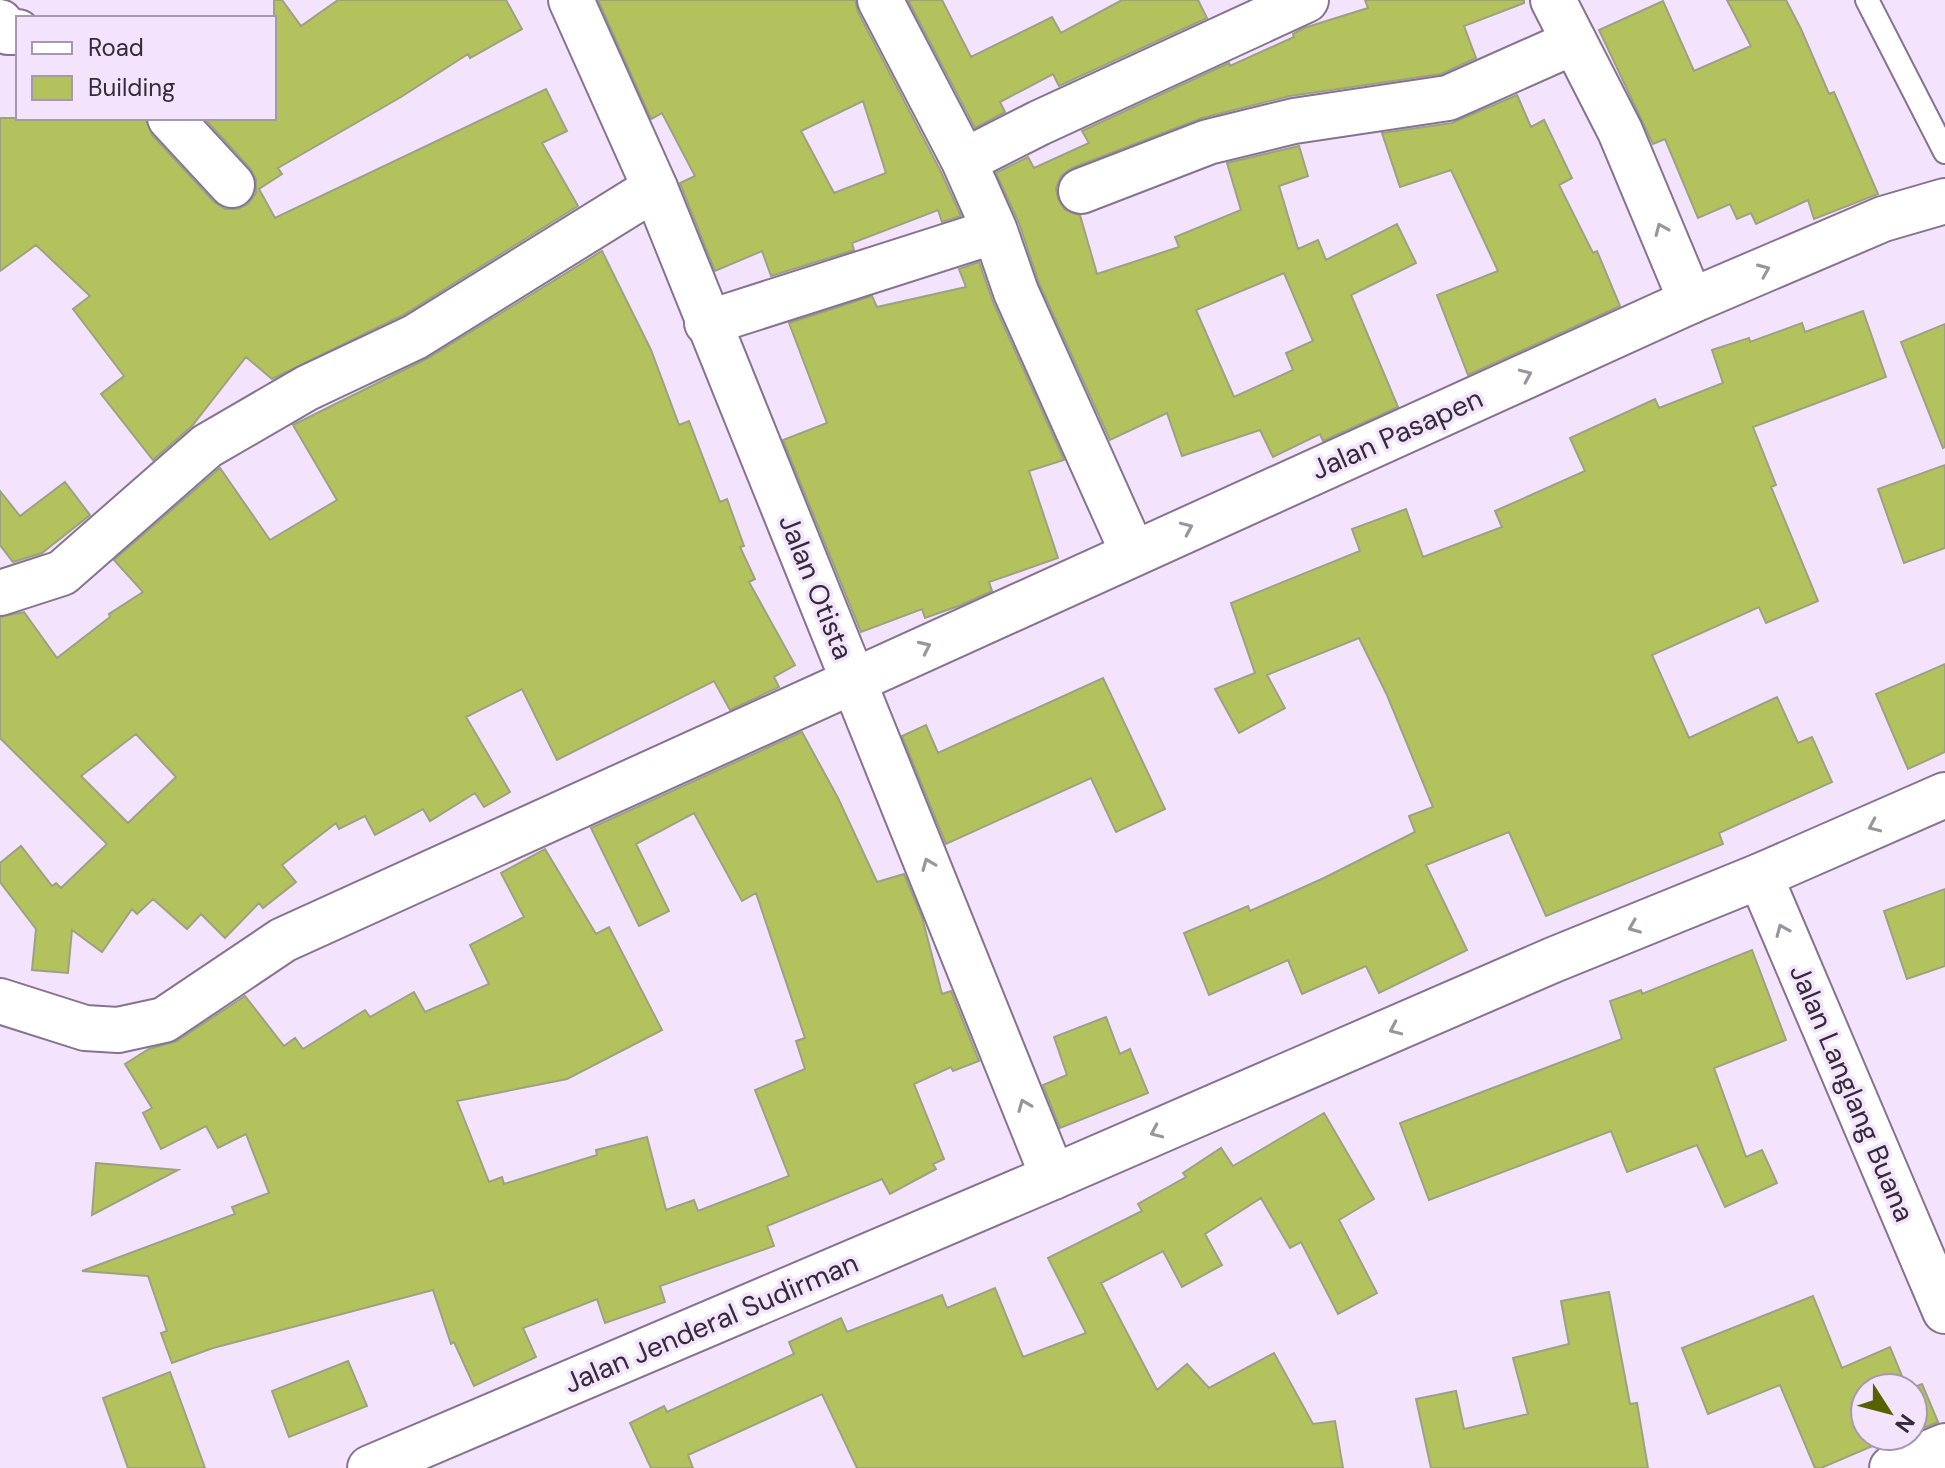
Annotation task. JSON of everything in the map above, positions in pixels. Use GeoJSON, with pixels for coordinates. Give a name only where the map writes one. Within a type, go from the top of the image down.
{"type":"FeatureCollection","features":[{"type":"Feature","properties":{"kind":"street","name":"Jalan Otista"},"geometry":{"type":"LineString","coordinates":[[571,0],[655,188],[1053,1177]]}},
{"type":"Feature","properties":{"kind":"street"},"geometry":{"type":"LineString","coordinates":[[880,0],[964,161],[995,231],[1016,292],[1133,553]]}},
{"type":"Feature","properties":{"kind":"street"},"geometry":{"type":"LineString","coordinates":[[964,161],[1039,123],[1306,0]]}},
{"type":"Feature","properties":{"kind":"street"},"geometry":{"type":"LineString","coordinates":[[1553,0],[1620,131],[1691,301]]}},
{"type":"Feature","properties":{"kind":"street"},"geometry":{"type":"LineString","coordinates":[[0,22],[8,32],[16,32]]}},
{"type":"Feature","properties":{"kind":"street"},"geometry":{"type":"LineString","coordinates":[[1081,191],[1208,142],[1294,121],[1448,98],[1574,42]]}},
{"type":"Feature","properties":{"kind":"street"},"geometry":{"type":"LineString","coordinates":[[172,120],[232,185]]}},
{"type":"Feature","properties":{"kind":"street"},"geometry":{"type":"LineString","coordinates":[[0,593],[62,573],[207,446],[307,388],[415,337],[655,188]]}},
{"type":"Feature","properties":{"kind":"street","name":"Jalan Pasapen"},"geometry":{"type":"LineString","coordinates":[[0,1001],[85,1028],[118,1030],[164,1020],[283,940],[1691,301],[1883,219],[1945,201]]}},
{"type":"Feature","properties":{"kind":"street"},"geometry":{"type":"LineString","coordinates":[[707,323],[995,231]]}},
{"type":"Feature","properties":{"kind":"street","name":"Jalan Jenderal Sudirman"},"geometry":{"type":"LineString","coordinates":[[370,1468],[1945,795]]}},
{"type":"Feature","properties":{"kind":"street","name":"Jalan Langlang Buana"},"geometry":{"type":"LineString","coordinates":[[1760,876],[1945,1311]]}},
{"type":"Feature","properties":{"kind":"street"},"geometry":{"type":"LineString","coordinates":[[1892,1468],[1945,1446]]}},
{"type":"Feature","properties":{"kind":"lane"},"geometry":{"type":"LineString","coordinates":[[1867,0],[1945,152]]}},
{"type":"Feature","properties":{"kind":"building"},"geometry":{"type":"Polygon","coordinates":[[[274,0],[282,0],[301,26],[338,0],[506,0],[522,29],[470,58],[468,54],[401,97],[278,168],[282,174],[259,189],[275,218],[546,89],[567,131],[542,143],[578,206],[403,315],[272,379],[246,357],[192,426],[153,460],[101,394],[124,376],[73,309],[90,296],[36,245],[0,271],[0,118],[147,120],[152,135],[214,202],[225,209],[238,209],[248,204],[256,193],[256,179],[250,168],[206,120],[276,120],[274,0]]]}},
{"type":"Feature","properties":{"kind":"building"},"geometry":{"type":"Polygon","coordinates":[[[598,0],[855,0],[858,12],[961,216],[942,222],[938,210],[852,243],[854,250],[771,276],[762,251],[715,271],[680,183],[695,176],[662,113],[651,119],[598,0]],[[863,101],[801,131],[834,193],[886,173],[863,101]]]}},
{"type":"Feature","properties":{"kind":"building"},"geometry":{"type":"Polygon","coordinates":[[[908,0],[942,0],[971,57],[1052,17],[1061,33],[1122,0],[1198,0],[1207,18],[1059,86],[1053,74],[1000,102],[1005,112],[975,128],[908,0]]]}},
{"type":"Feature","properties":{"kind":"building"},"geometry":{"type":"Polygon","coordinates":[[[1365,0],[1524,0],[1524,3],[1464,26],[1476,58],[1441,74],[1290,96],[1202,118],[1072,168],[1061,176],[1056,188],[1065,210],[1080,215],[1097,274],[1179,247],[1175,237],[1241,210],[1227,163],[1299,146],[1308,176],[1279,186],[1298,249],[1318,240],[1326,260],[1397,224],[1416,263],[1351,295],[1398,407],[1323,441],[1320,434],[1273,457],[1260,430],[1182,456],[1167,413],[1110,440],[1039,283],[1019,223],[996,173],[1028,157],[1034,168],[1089,143],[1082,131],[1229,63],[1230,66],[1294,37],[1293,34],[1304,28],[1368,8],[1365,0]],[[1284,273],[1196,310],[1234,397],[1293,370],[1286,353],[1313,341],[1284,273]]]}},
{"type":"Feature","properties":{"kind":"building"},"geometry":{"type":"Polygon","coordinates":[[[1727,0],[1786,0],[1829,94],[1834,92],[1878,194],[1814,219],[1808,200],[1756,224],[1751,213],[1737,219],[1730,204],[1698,218],[1665,139],[1653,144],[1599,30],[1663,1],[1694,71],[1751,46],[1727,0]]]}},
{"type":"Feature","properties":{"kind":"building"},"geometry":{"type":"Polygon","coordinates":[[[1517,95],[1531,127],[1544,120],[1572,178],[1559,185],[1593,253],[1597,251],[1620,306],[1468,375],[1437,295],[1498,271],[1451,170],[1400,187],[1382,133],[1452,123],[1517,95]]]}},
{"type":"Feature","properties":{"kind":"building"},"geometry":{"type":"Polygon","coordinates":[[[602,251],[651,350],[679,425],[689,421],[720,502],[727,499],[744,546],[740,547],[755,579],[749,582],[795,665],[774,677],[779,687],[730,710],[714,681],[557,760],[522,689],[466,717],[510,792],[484,807],[475,793],[430,821],[423,809],[375,835],[365,816],[339,829],[336,823],[282,865],[296,882],[263,908],[259,903],[225,938],[201,914],[187,929],[153,899],[137,914],[132,909],[102,952],[72,930],[68,973],[32,970],[36,929],[0,882],[0,863],[21,846],[52,886],[56,883],[61,888],[107,844],[0,738],[0,617],[24,612],[57,658],[110,617],[109,614],[143,592],[114,560],[220,468],[270,540],[337,500],[293,425],[428,358],[602,251]],[[136,734],[81,776],[128,823],[176,777],[136,734]]]}},
{"type":"Feature","properties":{"kind":"building"},"geometry":{"type":"Polygon","coordinates":[[[979,262],[993,302],[1064,460],[1029,471],[1058,558],[989,582],[992,591],[961,605],[925,618],[922,609],[861,632],[783,440],[827,423],[789,323],[872,296],[877,307],[966,287],[959,269],[979,262]]]}},
{"type":"Feature","properties":{"kind":"building"},"geometry":{"type":"Polygon","coordinates":[[[1863,311],[1886,377],[1753,427],[1776,485],[1771,487],[1818,601],[1766,623],[1759,607],[1652,655],[1689,738],[1777,697],[1798,743],[1812,737],[1832,782],[1719,833],[1723,844],[1546,916],[1509,832],[1426,865],[1467,950],[1379,993],[1366,966],[1302,994],[1288,960],[1209,995],[1184,933],[1248,906],[1250,911],[1415,832],[1409,816],[1433,807],[1387,695],[1359,638],[1267,675],[1285,708],[1239,733],[1215,689],[1255,673],[1231,603],[1360,551],[1352,529],[1406,509],[1423,557],[1502,527],[1495,511],[1585,471],[1570,438],[1655,399],[1659,408],[1723,383],[1712,350],[1749,338],[1750,342],[1802,323],[1805,332],[1863,311]]]}},
{"type":"Feature","properties":{"kind":"building"},"geometry":{"type":"Polygon","coordinates":[[[1945,324],[1945,447],[1943,448],[1901,342],[1945,324]]]}},
{"type":"Feature","properties":{"kind":"building"},"geometry":{"type":"Polygon","coordinates":[[[1945,465],[1945,548],[1904,563],[1878,489],[1945,465]]]}},
{"type":"Feature","properties":{"kind":"building"},"geometry":{"type":"Polygon","coordinates":[[[65,482],[90,515],[42,553],[13,562],[0,545],[0,491],[20,516],[65,482]]]}},
{"type":"Feature","properties":{"kind":"building"},"geometry":{"type":"Polygon","coordinates":[[[1945,664],[1945,752],[1908,769],[1876,694],[1945,664]]]}},
{"type":"Feature","properties":{"kind":"building"},"geometry":{"type":"Polygon","coordinates":[[[1103,678],[1165,809],[1116,832],[1091,778],[946,844],[902,736],[926,725],[938,753],[1103,678]]]}},
{"type":"Feature","properties":{"kind":"building"},"geometry":{"type":"Polygon","coordinates":[[[802,732],[838,798],[877,882],[904,874],[922,917],[942,994],[951,991],[979,1061],[953,1071],[951,1067],[914,1084],[944,1159],[933,1164],[936,1169],[890,1194],[882,1179],[767,1226],[774,1246],[660,1286],[665,1302],[605,1323],[597,1299],[523,1328],[536,1357],[474,1386],[454,1342],[451,1344],[433,1290],[213,1348],[172,1363],[161,1333],[167,1331],[148,1276],[82,1271],[235,1214],[232,1207],[269,1193],[246,1134],[218,1148],[206,1126],[161,1149],[143,1113],[152,1108],[125,1064],[149,1049],[177,1041],[245,996],[284,1046],[295,1038],[303,1049],[365,1010],[370,1017],[414,992],[425,1012],[489,984],[470,945],[524,917],[501,873],[545,849],[596,934],[609,927],[662,1030],[567,1079],[457,1101],[489,1182],[502,1177],[504,1184],[597,1155],[596,1150],[647,1137],[666,1210],[694,1200],[698,1211],[789,1176],[755,1090],[805,1069],[796,1041],[805,1038],[756,893],[742,901],[694,813],[636,844],[669,911],[639,926],[591,828],[802,732]]]}},
{"type":"Feature","properties":{"kind":"building"},"geometry":{"type":"Polygon","coordinates":[[[1945,889],[1945,966],[1907,979],[1884,911],[1945,889]]]}},
{"type":"Feature","properties":{"kind":"building"},"geometry":{"type":"Polygon","coordinates":[[[1752,950],[1786,1040],[1714,1068],[1746,1157],[1762,1150],[1777,1183],[1725,1207],[1697,1145],[1627,1172],[1611,1131],[1429,1200],[1400,1123],[1622,1039],[1610,1001],[1641,990],[1642,994],[1752,950]]]}},
{"type":"Feature","properties":{"kind":"building"},"geometry":{"type":"Polygon","coordinates":[[[1106,1017],[1120,1054],[1130,1049],[1148,1093],[1060,1128],[1043,1085],[1067,1075],[1054,1037],[1106,1017]]]}},
{"type":"Feature","properties":{"kind":"building"},"geometry":{"type":"Polygon","coordinates":[[[1324,1113],[1374,1199],[1339,1220],[1377,1293],[1338,1314],[1301,1242],[1290,1248],[1261,1198],[1205,1234],[1222,1265],[1182,1287],[1163,1251],[1101,1283],[1157,1390],[1187,1364],[1209,1388],[1274,1353],[1313,1424],[1335,1421],[1343,1468],[857,1468],[822,1394],[688,1455],[693,1468],[651,1468],[630,1423],[664,1406],[667,1412],[794,1354],[789,1342],[841,1318],[847,1332],[942,1295],[947,1308],[995,1288],[1023,1357],[1086,1333],[1048,1258],[1142,1211],[1138,1204],[1186,1177],[1183,1173],[1221,1148],[1233,1166],[1324,1113]]]}},
{"type":"Feature","properties":{"kind":"building"},"geometry":{"type":"Polygon","coordinates":[[[96,1163],[178,1170],[92,1215],[96,1163]]]}},
{"type":"Feature","properties":{"kind":"building"},"geometry":{"type":"Polygon","coordinates":[[[1609,1292],[1630,1404],[1637,1403],[1648,1468],[1431,1468],[1416,1399],[1456,1391],[1464,1429],[1528,1414],[1513,1358],[1569,1344],[1561,1301],[1609,1292]]]}},
{"type":"Feature","properties":{"kind":"building"},"geometry":{"type":"Polygon","coordinates":[[[1813,1296],[1842,1368],[1890,1347],[1900,1372],[1849,1372],[1849,1452],[1858,1452],[1815,1468],[1780,1385],[1708,1414],[1682,1348],[1813,1296]]]}},
{"type":"Feature","properties":{"kind":"building"},"geometry":{"type":"Polygon","coordinates":[[[348,1361],[367,1406],[289,1437],[272,1391],[348,1361]]]}},
{"type":"Feature","properties":{"kind":"building"},"geometry":{"type":"Polygon","coordinates":[[[170,1372],[205,1468],[128,1468],[103,1398],[170,1372]]]}},
{"type":"Feature","properties":{"kind":"building"},"geometry":{"type":"Polygon","coordinates":[[[1929,1401],[1938,1422],[1929,1426],[1929,1401]]]}}]}
